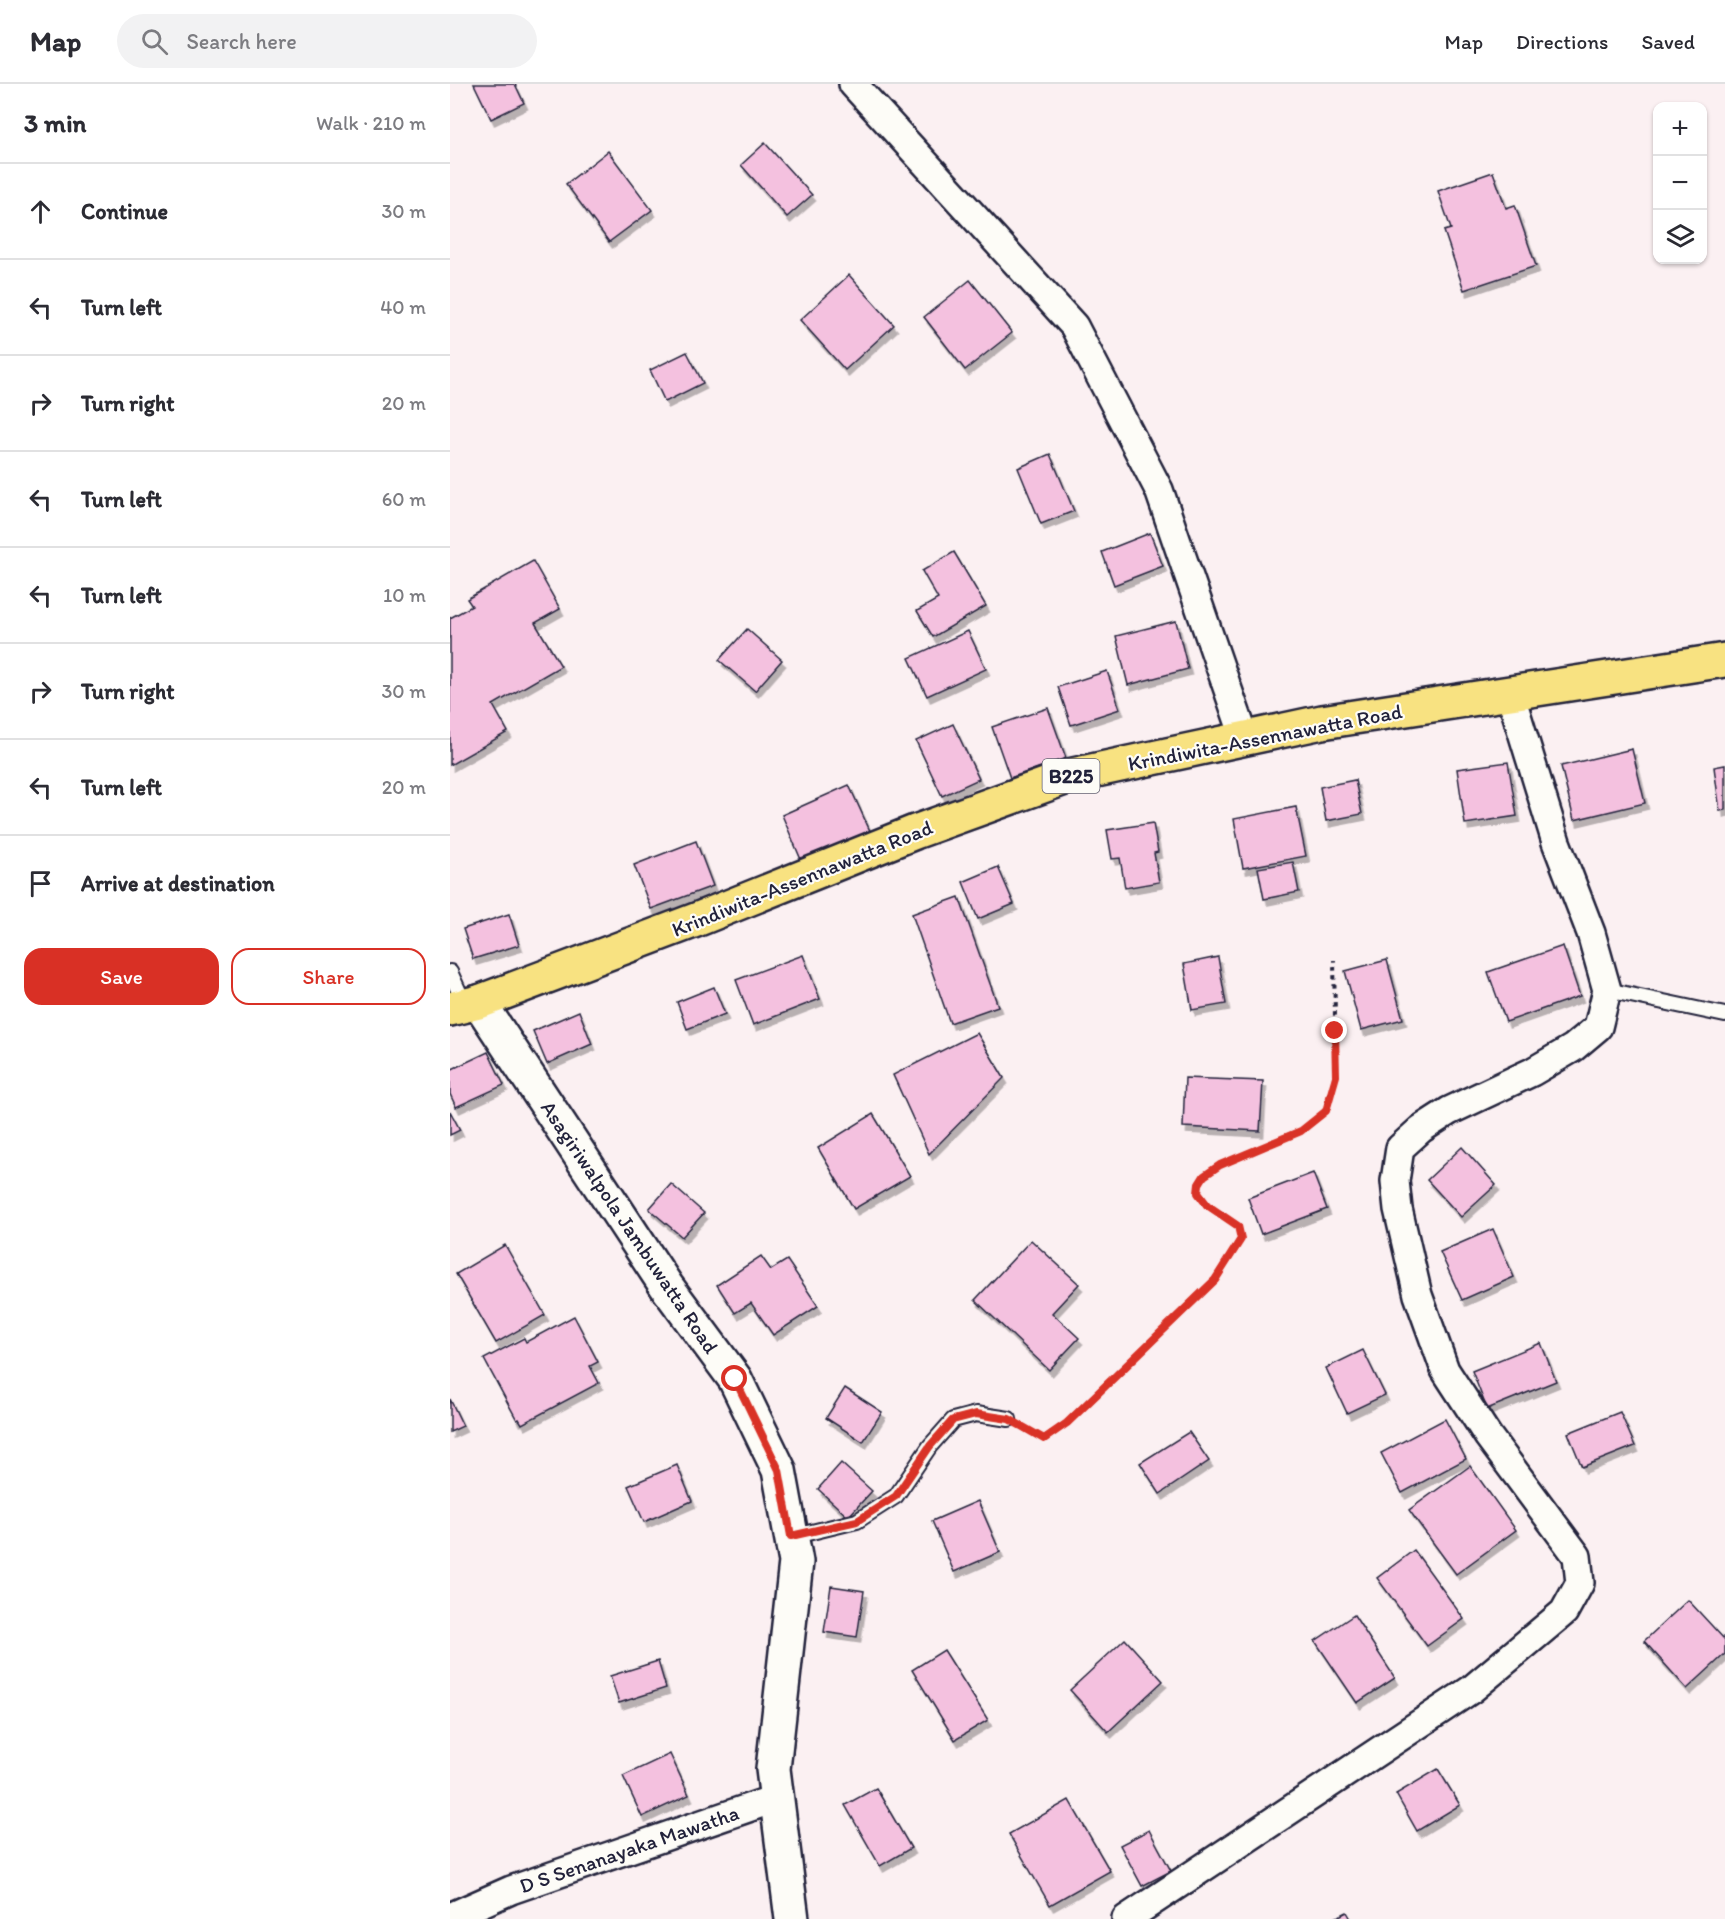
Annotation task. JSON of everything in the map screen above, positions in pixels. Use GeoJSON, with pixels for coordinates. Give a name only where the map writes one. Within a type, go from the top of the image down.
{"type":"FeatureCollection","features":[{"type":"Feature","properties":{"kind":"main road","name":"Krindiwita-Assennawatta Road"},"geometry":{"type":"LineString","coordinates":[[465,1005],[696,921],[915,832],[1073,775],[1322,722],[1725,660]]}},
{"type":"Feature","properties":{"kind":"street"},"geometry":{"type":"LineString","coordinates":[[854,84],[1074,326],[1159,490],[1245,739]]}},
{"type":"Feature","properties":{"kind":"street"},"geometry":{"type":"LineString","coordinates":[[1126,1919],[1472,1689],[1564,1612],[1581,1583],[1577,1556],[1488,1436],[1445,1370],[1418,1295],[1398,1209],[1395,1180],[1400,1148],[1421,1129],[1449,1111],[1532,1072],[1573,1048],[1598,1027],[1607,990],[1591,933],[1556,842],[1510,693]]}},
{"type":"Feature","properties":{"kind":"street","name":"Asagiriwalpola Jambuwatta Road"},"geometry":{"type":"LineString","coordinates":[[465,1005],[735,1379],[779,1470],[796,1562],[773,1769],[792,1919]]}},
{"type":"Feature","properties":{"kind":"street","name":"D S Senanayaka Mawatha"},"geometry":{"type":"LineString","coordinates":[[450,1917],[511,1890],[777,1798]]}},
{"type":"Feature","properties":{"kind":"lane"},"geometry":{"type":"LineString","coordinates":[[450,972],[465,1005]]}},
{"type":"Feature","properties":{"kind":"lane"},"geometry":{"type":"LineString","coordinates":[[1607,990],[1725,1016]]}},
{"type":"Feature","properties":{"kind":"lane"},"geometry":{"type":"LineString","coordinates":[[791,1536],[857,1521],[896,1496],[930,1446],[953,1420],[976,1414],[1009,1419]]}},
{"type":"Feature","properties":{"kind":"path"},"geometry":{"type":"LineString","coordinates":[[1009,1419],[1044,1439],[1067,1423],[1215,1280],[1241,1239],[1238,1226],[1207,1205],[1198,1193],[1199,1184],[1204,1176],[1220,1165],[1301,1131],[1326,1111],[1336,1076],[1334,960]]}},
{"type":"Feature","properties":{"kind":"building"},"geometry":{"type":"Polygon","coordinates":[[[474,84],[515,84],[524,103],[491,119],[474,84]]]}},
{"type":"Feature","properties":{"kind":"building"},"geometry":{"type":"Polygon","coordinates":[[[765,143],[812,195],[787,217],[741,165],[765,143]]]}},
{"type":"Feature","properties":{"kind":"building"},"geometry":{"type":"Polygon","coordinates":[[[608,151],[652,210],[609,242],[566,184],[608,151]]]}},
{"type":"Feature","properties":{"kind":"building"},"geometry":{"type":"Polygon","coordinates":[[[1493,172],[1506,208],[1515,205],[1536,266],[1464,290],[1444,231],[1451,229],[1438,191],[1493,172]]]}},
{"type":"Feature","properties":{"kind":"building"},"geometry":{"type":"Polygon","coordinates":[[[849,275],[894,325],[845,370],[800,320],[849,275]]]}},
{"type":"Feature","properties":{"kind":"building"},"geometry":{"type":"Polygon","coordinates":[[[970,280],[1012,333],[965,370],[924,317],[970,280]]]}},
{"type":"Feature","properties":{"kind":"building"},"geometry":{"type":"Polygon","coordinates":[[[687,352],[703,383],[665,402],[650,370],[687,352]]]}},
{"type":"Feature","properties":{"kind":"building"},"geometry":{"type":"Polygon","coordinates":[[[1050,454],[1074,511],[1041,524],[1018,468],[1050,454]]]}},
{"type":"Feature","properties":{"kind":"building"},"geometry":{"type":"Polygon","coordinates":[[[1150,533],[1163,566],[1114,585],[1102,552],[1150,533]]]}},
{"type":"Feature","properties":{"kind":"building"},"geometry":{"type":"Polygon","coordinates":[[[954,552],[986,606],[933,637],[917,611],[938,599],[922,571],[954,552]]]}},
{"type":"Feature","properties":{"kind":"building"},"geometry":{"type":"Polygon","coordinates":[[[533,561],[560,609],[535,623],[561,666],[493,705],[508,732],[450,765],[450,618],[472,606],[467,599],[533,561]]]}},
{"type":"Feature","properties":{"kind":"building"},"geometry":{"type":"Polygon","coordinates":[[[1176,621],[1188,669],[1128,685],[1116,636],[1176,621]]]}},
{"type":"Feature","properties":{"kind":"building"},"geometry":{"type":"Polygon","coordinates":[[[747,629],[782,660],[755,691],[719,660],[747,629]]]}},
{"type":"Feature","properties":{"kind":"building"},"geometry":{"type":"Polygon","coordinates":[[[968,631],[986,669],[927,696],[909,658],[968,631]]]}},
{"type":"Feature","properties":{"kind":"building"},"geometry":{"type":"Polygon","coordinates":[[[1107,671],[1120,709],[1071,725],[1058,687],[1107,671]]]}},
{"type":"Feature","properties":{"kind":"building"},"geometry":{"type":"Polygon","coordinates":[[[1048,708],[1066,758],[1010,778],[992,727],[1048,708]]]}},
{"type":"Feature","properties":{"kind":"building"},"geometry":{"type":"Polygon","coordinates":[[[953,724],[979,779],[942,796],[916,741],[953,724]]]}},
{"type":"Feature","properties":{"kind":"building"},"geometry":{"type":"Polygon","coordinates":[[[1632,749],[1645,803],[1574,820],[1561,766],[1632,749]]]}},
{"type":"Feature","properties":{"kind":"building"},"geometry":{"type":"Polygon","coordinates":[[[1508,762],[1517,816],[1465,824],[1457,769],[1508,762]]]}},
{"type":"Feature","properties":{"kind":"building"},"geometry":{"type":"Polygon","coordinates":[[[1725,765],[1725,810],[1720,811],[1714,767],[1725,765]]]}},
{"type":"Feature","properties":{"kind":"building"},"geometry":{"type":"Polygon","coordinates":[[[1355,780],[1362,814],[1326,821],[1320,787],[1355,780]]]}},
{"type":"Feature","properties":{"kind":"building"},"geometry":{"type":"Polygon","coordinates":[[[849,785],[870,831],[802,862],[782,815],[849,785]]]}},
{"type":"Feature","properties":{"kind":"building"},"geometry":{"type":"Polygon","coordinates":[[[1296,807],[1306,856],[1243,868],[1234,819],[1296,807]]]}},
{"type":"Feature","properties":{"kind":"building"},"geometry":{"type":"Polygon","coordinates":[[[1153,823],[1158,852],[1154,853],[1159,882],[1125,888],[1120,858],[1112,859],[1107,830],[1153,823]]]}},
{"type":"Feature","properties":{"kind":"building"},"geometry":{"type":"Polygon","coordinates":[[[696,841],[713,886],[651,909],[634,865],[696,841]]]}},
{"type":"Feature","properties":{"kind":"building"},"geometry":{"type":"Polygon","coordinates":[[[1293,862],[1299,892],[1264,899],[1258,868],[1293,862]]]}},
{"type":"Feature","properties":{"kind":"building"},"geometry":{"type":"Polygon","coordinates":[[[998,867],[1014,904],[978,919],[963,882],[998,867]]]}},
{"type":"Feature","properties":{"kind":"building"},"geometry":{"type":"Polygon","coordinates":[[[959,897],[998,1006],[950,1023],[912,914],[959,897]]]}},
{"type":"Feature","properties":{"kind":"building"},"geometry":{"type":"Polygon","coordinates":[[[509,914],[519,945],[473,959],[463,929],[509,914]]]}},
{"type":"Feature","properties":{"kind":"building"},"geometry":{"type":"Polygon","coordinates":[[[1563,946],[1580,996],[1506,1022],[1488,972],[1563,946]]]}},
{"type":"Feature","properties":{"kind":"building"},"geometry":{"type":"Polygon","coordinates":[[[803,955],[820,999],[753,1025],[736,980],[803,955]]]}},
{"type":"Feature","properties":{"kind":"building"},"geometry":{"type":"Polygon","coordinates":[[[1218,957],[1226,1004],[1192,1010],[1184,964],[1218,957]]]}},
{"type":"Feature","properties":{"kind":"building"},"geometry":{"type":"Polygon","coordinates":[[[1387,960],[1403,1019],[1361,1030],[1345,971],[1387,960]]]}},
{"type":"Feature","properties":{"kind":"building"},"geometry":{"type":"Polygon","coordinates":[[[714,987],[725,1014],[687,1029],[677,1002],[714,987]]]}},
{"type":"Feature","properties":{"kind":"building"},"geometry":{"type":"Polygon","coordinates":[[[579,1011],[592,1044],[547,1064],[533,1031],[579,1011]]]}},
{"type":"Feature","properties":{"kind":"building"},"geometry":{"type":"Polygon","coordinates":[[[977,1033],[1004,1078],[929,1154],[893,1075],[977,1033]]]}},
{"type":"Feature","properties":{"kind":"building"},"geometry":{"type":"Polygon","coordinates":[[[488,1052],[504,1085],[456,1107],[450,1094],[450,1070],[488,1052]]]}},
{"type":"Feature","properties":{"kind":"building"},"geometry":{"type":"Polygon","coordinates":[[[1185,1078],[1263,1081],[1260,1131],[1183,1127],[1185,1078]]]}},
{"type":"Feature","properties":{"kind":"building"},"geometry":{"type":"Polygon","coordinates":[[[450,1111],[460,1130],[450,1135],[450,1111]]]}},
{"type":"Feature","properties":{"kind":"building"},"geometry":{"type":"Polygon","coordinates":[[[873,1114],[910,1176],[854,1209],[818,1148],[873,1114]]]}},
{"type":"Feature","properties":{"kind":"building"},"geometry":{"type":"Polygon","coordinates":[[[1462,1147],[1496,1185],[1461,1217],[1427,1180],[1462,1147]]]}},
{"type":"Feature","properties":{"kind":"building"},"geometry":{"type":"Polygon","coordinates":[[[1313,1173],[1327,1209],[1261,1234],[1248,1198],[1313,1173]]]}},
{"type":"Feature","properties":{"kind":"building"},"geometry":{"type":"Polygon","coordinates":[[[671,1184],[704,1213],[682,1237],[649,1209],[671,1184]]]}},
{"type":"Feature","properties":{"kind":"building"},"geometry":{"type":"Polygon","coordinates":[[[1493,1229],[1514,1277],[1462,1300],[1440,1252],[1493,1229]]]}},
{"type":"Feature","properties":{"kind":"building"},"geometry":{"type":"Polygon","coordinates":[[[1031,1240],[1079,1284],[1052,1313],[1079,1338],[1049,1370],[975,1300],[1031,1240]]]}},
{"type":"Feature","properties":{"kind":"building"},"geometry":{"type":"Polygon","coordinates":[[[505,1245],[545,1315],[496,1343],[456,1274],[505,1245]]]}},
{"type":"Feature","properties":{"kind":"building"},"geometry":{"type":"Polygon","coordinates":[[[761,1256],[771,1270],[787,1260],[818,1306],[773,1335],[751,1303],[735,1313],[717,1285],[761,1256]]]}},
{"type":"Feature","properties":{"kind":"building"},"geometry":{"type":"Polygon","coordinates":[[[574,1316],[598,1362],[590,1366],[599,1383],[522,1424],[519,1419],[517,1420],[484,1359],[524,1338],[526,1342],[574,1316]]]}},
{"type":"Feature","properties":{"kind":"building"},"geometry":{"type":"Polygon","coordinates":[[[1541,1343],[1556,1381],[1487,1409],[1472,1371],[1541,1343]]]}},
{"type":"Feature","properties":{"kind":"building"},"geometry":{"type":"Polygon","coordinates":[[[1363,1350],[1385,1395],[1347,1413],[1326,1368],[1363,1350]]]}},
{"type":"Feature","properties":{"kind":"building"},"geometry":{"type":"Polygon","coordinates":[[[845,1388],[882,1412],[863,1442],[826,1418],[845,1388]]]}},
{"type":"Feature","properties":{"kind":"building"},"geometry":{"type":"Polygon","coordinates":[[[450,1399],[463,1426],[450,1432],[450,1399]]]}},
{"type":"Feature","properties":{"kind":"building"},"geometry":{"type":"Polygon","coordinates":[[[1620,1412],[1635,1446],[1582,1467],[1568,1433],[1620,1412]]]}},
{"type":"Feature","properties":{"kind":"building"},"geometry":{"type":"Polygon","coordinates":[[[1445,1419],[1466,1459],[1402,1493],[1381,1453],[1445,1419]]]}},
{"type":"Feature","properties":{"kind":"building"},"geometry":{"type":"Polygon","coordinates":[[[1189,1432],[1209,1461],[1160,1494],[1140,1463],[1189,1432]]]}},
{"type":"Feature","properties":{"kind":"building"},"geometry":{"type":"Polygon","coordinates":[[[841,1463],[872,1491],[848,1517],[818,1489],[841,1463]]]}},
{"type":"Feature","properties":{"kind":"building"},"geometry":{"type":"Polygon","coordinates":[[[677,1465],[692,1501],[644,1522],[628,1486],[677,1465]]]}},
{"type":"Feature","properties":{"kind":"building"},"geometry":{"type":"Polygon","coordinates":[[[1470,1466],[1516,1530],[1456,1574],[1409,1510],[1470,1466]]]}},
{"type":"Feature","properties":{"kind":"building"},"geometry":{"type":"Polygon","coordinates":[[[978,1501],[1000,1552],[954,1572],[932,1521],[978,1501]]]}},
{"type":"Feature","properties":{"kind":"building"},"geometry":{"type":"Polygon","coordinates":[[[1414,1550],[1464,1619],[1427,1646],[1377,1578],[1414,1550]]]}},
{"type":"Feature","properties":{"kind":"building"},"geometry":{"type":"Polygon","coordinates":[[[831,1586],[864,1591],[857,1637],[824,1632],[831,1586]]]}},
{"type":"Feature","properties":{"kind":"building"},"geometry":{"type":"Polygon","coordinates":[[[1688,1600],[1725,1640],[1725,1654],[1687,1689],[1644,1641],[1688,1600]]]}},
{"type":"Feature","properties":{"kind":"building"},"geometry":{"type":"Polygon","coordinates":[[[1354,1615],[1395,1678],[1357,1703],[1315,1641],[1354,1615]]]}},
{"type":"Feature","properties":{"kind":"building"},"geometry":{"type":"Polygon","coordinates":[[[1125,1639],[1163,1681],[1108,1732],[1070,1690],[1125,1639]]]}},
{"type":"Feature","properties":{"kind":"building"},"geometry":{"type":"Polygon","coordinates":[[[944,1650],[988,1720],[955,1740],[912,1670],[944,1650]]]}},
{"type":"Feature","properties":{"kind":"building"},"geometry":{"type":"Polygon","coordinates":[[[658,1661],[666,1688],[619,1703],[610,1676],[658,1661]]]}},
{"type":"Feature","properties":{"kind":"building"},"geometry":{"type":"Polygon","coordinates":[[[670,1754],[689,1795],[642,1817],[623,1776],[670,1754]]]}},
{"type":"Feature","properties":{"kind":"building"},"geometry":{"type":"Polygon","coordinates":[[[1438,1769],[1460,1805],[1417,1831],[1396,1794],[1438,1769]]]}},
{"type":"Feature","properties":{"kind":"building"},"geometry":{"type":"Polygon","coordinates":[[[876,1788],[911,1848],[880,1866],[845,1805],[876,1788]]]}},
{"type":"Feature","properties":{"kind":"building"},"geometry":{"type":"Polygon","coordinates":[[[1069,1800],[1110,1871],[1050,1905],[1009,1834],[1069,1800]]]}},
{"type":"Feature","properties":{"kind":"building"},"geometry":{"type":"Polygon","coordinates":[[[1149,1830],[1171,1871],[1142,1886],[1120,1845],[1149,1830]]]}},
{"type":"Feature","properties":{"kind":"building"},"geometry":{"type":"Polygon","coordinates":[[[1347,1912],[1351,1919],[1333,1919],[1347,1912]]]}},
{"type":"Feature","properties":{"kind":"route"},"geometry":{"type":"LineString","coordinates":[[735,1379],[779,1470],[791,1536],[857,1521],[896,1496],[930,1446],[953,1420],[976,1414],[1009,1419],[1044,1439],[1067,1423],[1215,1280],[1241,1239],[1238,1226],[1207,1205],[1198,1193],[1199,1184],[1204,1176],[1220,1165],[1301,1131],[1326,1111],[1336,1076],[1335,1031]]}}]}
